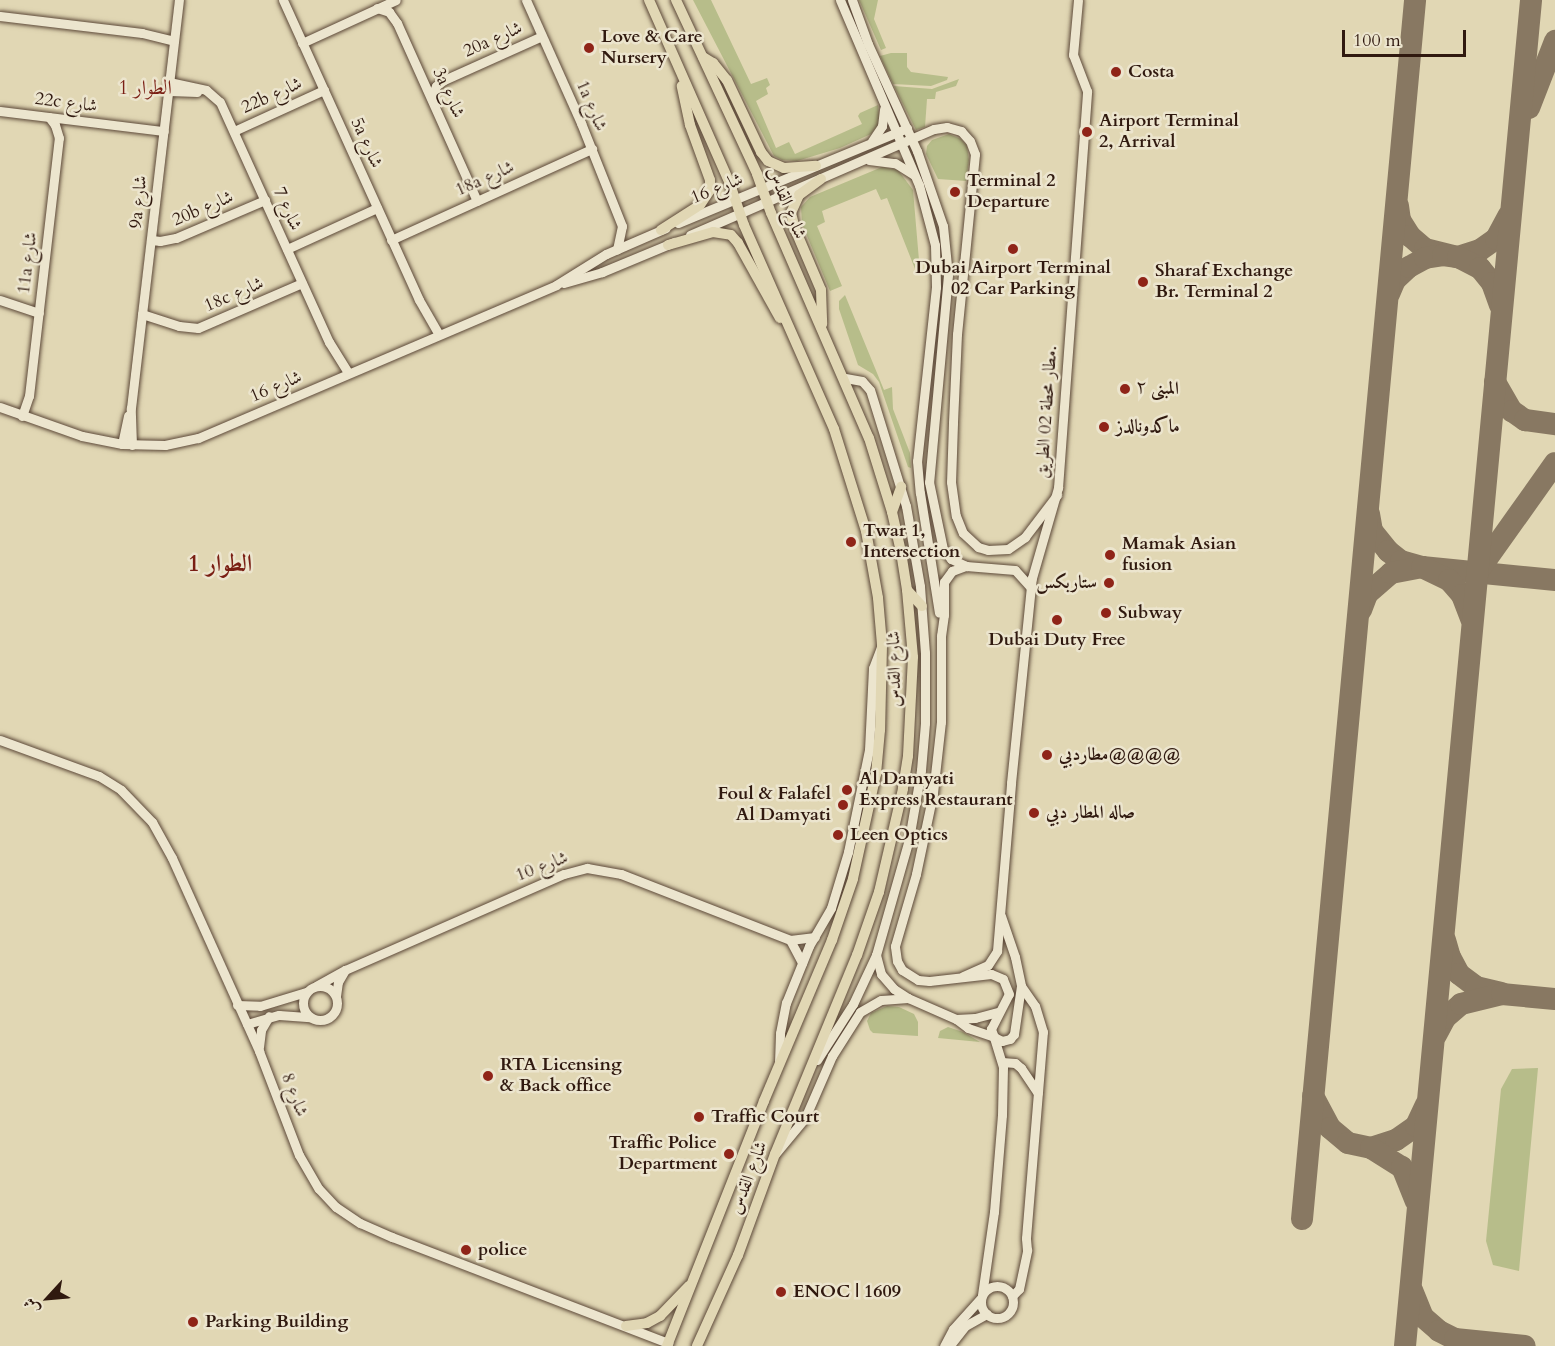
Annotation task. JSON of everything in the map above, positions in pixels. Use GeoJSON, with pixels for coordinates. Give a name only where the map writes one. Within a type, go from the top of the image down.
{"type":"FeatureCollection","features":[{"type":"Feature","properties":{"kind":"main road","name":"شارع القدس"},"geometry":{"type":"LineString","coordinates":[[649,0],[729,180],[739,213],[834,429],[857,496],[878,598],[882,645],[878,752],[862,848],[832,940],[779,1065],[670,1345]]}},
{"type":"Feature","properties":{"kind":"main road","name":"شارع القدس"},"geometry":{"type":"LineString","coordinates":[[676,0],[763,188],[869,438],[892,512],[907,590],[913,690],[903,789],[887,860],[869,924],[776,1154],[738,1255],[697,1346]]}},
{"type":"Feature","properties":{"kind":"main road"},"geometry":{"type":"LineString","coordinates":[[703,57],[713,63],[727,80],[761,152],[768,161],[784,168],[816,166]]}},
{"type":"Feature","properties":{"kind":"main road"},"geometry":{"type":"LineString","coordinates":[[661,230],[700,206],[709,194],[711,185],[690,125],[679,71]]}},
{"type":"Feature","properties":{"kind":"main road"},"geometry":{"type":"LineString","coordinates":[[821,178],[800,195],[791,213],[795,229],[821,290],[822,327]]}},
{"type":"Feature","properties":{"kind":"main road"},"geometry":{"type":"LineString","coordinates":[[668,245],[713,232],[731,235],[738,243],[768,300],[790,329]]}},
{"type":"Feature","properties":{"kind":"main road"},"geometry":{"type":"LineString","coordinates":[[892,512],[901,487]]}},
{"type":"Feature","properties":{"kind":"main road"},"geometry":{"type":"LineString","coordinates":[[907,590],[922,606]]}},
{"type":"Feature","properties":{"kind":"main road"},"geometry":{"type":"LineString","coordinates":[[626,1326],[647,1323],[660,1316],[694,1281]]}},
{"type":"Feature","properties":{"kind":"street","name":"9a شارع"},"geometry":{"type":"LineString","coordinates":[[122,444],[131,408],[179,0]]}},
{"type":"Feature","properties":{"kind":"street","name":"5a شارع"},"geometry":{"type":"LineString","coordinates":[[283,0],[435,336]]}},
{"type":"Feature","properties":{"kind":"street"},"geometry":{"type":"LineString","coordinates":[[302,43],[396,0]]}},
{"type":"Feature","properties":{"kind":"street","name":"1a شارع"},"geometry":{"type":"LineString","coordinates":[[526,0],[592,149],[622,226]]}},
{"type":"Feature","properties":{"kind":"street"},"geometry":{"type":"LineString","coordinates":[[840,0],[884,108],[915,176],[930,221],[937,264],[917,461],[920,493],[936,585],[941,636],[941,713],[933,793],[916,874],[895,951],[902,970],[918,980],[929,981],[991,974],[1003,979],[1009,994],[991,1024],[1002,1062],[1003,1148],[1000,1183],[982,1296],[983,1309],[987,1314],[1000,1317],[1008,1312],[1012,1304],[1012,1296],[1018,1289],[1020,1280],[1019,1265],[1026,1238],[1043,1032],[1035,1006],[1021,986]]}},
{"type":"Feature","properties":{"kind":"street"},"geometry":{"type":"LineString","coordinates":[[852,0],[868,44],[912,139],[940,213],[947,253],[948,275],[929,465],[930,489],[943,549],[951,559],[966,566],[1015,570],[1031,588]]}},
{"type":"Feature","properties":{"kind":"street","name":"مطار محطة 02 الطريق."},"geometry":{"type":"LineString","coordinates":[[767,202],[940,127],[954,128],[966,135],[975,154],[957,334],[951,447],[952,495],[959,524],[969,542],[988,550],[1008,549],[1025,537],[1057,494],[1087,91],[1073,55],[1078,0]]}},
{"type":"Feature","properties":{"kind":"street","name":"3a شارع"},"geometry":{"type":"LineString","coordinates":[[377,8],[389,12],[394,17],[432,96],[477,201]]}},
{"type":"Feature","properties":{"kind":"street"},"geometry":{"type":"LineString","coordinates":[[0,16],[174,36]]}},
{"type":"Feature","properties":{"kind":"street","name":"20a شارع"},"geometry":{"type":"LineString","coordinates":[[432,96],[436,86],[444,80],[542,36]]}},
{"type":"Feature","properties":{"kind":"street","name":"شارع 7"},"geometry":{"type":"LineString","coordinates":[[169,87],[199,87],[212,94],[220,102],[345,375]]}},
{"type":"Feature","properties":{"kind":"street","name":"22b شارع"},"geometry":{"type":"LineString","coordinates":[[234,131],[324,90]]}},
{"type":"Feature","properties":{"kind":"street"},"geometry":{"type":"LineString","coordinates":[[871,142],[882,126],[884,108]]}},
{"type":"Feature","properties":{"kind":"street","name":"22c شارع"},"geometry":{"type":"LineString","coordinates":[[0,111],[164,131]]}},
{"type":"Feature","properties":{"kind":"street","name":"11a شارع"},"geometry":{"type":"LineString","coordinates":[[22,416],[29,396],[59,138],[55,125],[49,117]]}},
{"type":"Feature","properties":{"kind":"street"},"geometry":{"type":"LineString","coordinates":[[763,188],[907,128]]}},
{"type":"Feature","properties":{"kind":"street","name":"18a شارع"},"geometry":{"type":"LineString","coordinates":[[391,240],[592,149]]}},
{"type":"Feature","properties":{"kind":"street"},"geometry":{"type":"LineString","coordinates":[[863,160],[895,163],[915,176]]}},
{"type":"Feature","properties":{"kind":"street","name":"شارع 16"},"geometry":{"type":"LineString","coordinates":[[556,285],[617,249],[763,188]]}},
{"type":"Feature","properties":{"kind":"street","name":"20b شارع"},"geometry":{"type":"LineString","coordinates":[[152,240],[160,242],[176,238],[265,200]]}},
{"type":"Feature","properties":{"kind":"street","name":"شارع 16"},"geometry":{"type":"LineString","coordinates":[[0,407],[82,436],[122,444],[165,445],[198,438],[556,285],[602,272],[767,202]]}},
{"type":"Feature","properties":{"kind":"street"},"geometry":{"type":"LineString","coordinates":[[287,249],[377,208]]}},
{"type":"Feature","properties":{"kind":"street"},"geometry":{"type":"LineString","coordinates":[[617,249],[622,226],[641,239]]}},
{"type":"Feature","properties":{"kind":"street","name":"18c شارع"},"geometry":{"type":"LineString","coordinates":[[142,314],[179,326],[198,328],[303,283]]}},
{"type":"Feature","properties":{"kind":"street"},"geometry":{"type":"LineString","coordinates":[[0,300],[39,313]]}},
{"type":"Feature","properties":{"kind":"street"},"geometry":{"type":"LineString","coordinates":[[812,1066],[851,1007],[876,955],[906,855],[921,770],[926,676],[922,606],[915,546],[901,487],[868,387],[862,381],[845,378]]}},
{"type":"Feature","properties":{"kind":"street","name":"9a شارع"},"geometry":{"type":"LineString","coordinates":[[131,408],[132,445]]}},
{"type":"Feature","properties":{"kind":"street"},"geometry":{"type":"LineString","coordinates":[[963,976],[983,968],[995,957],[1031,588],[1035,560],[1057,494]]}},
{"type":"Feature","properties":{"kind":"street"},"geometry":{"type":"LineString","coordinates":[[941,636],[945,582],[952,572],[966,566]]}},
{"type":"Feature","properties":{"kind":"street"},"geometry":{"type":"LineString","coordinates":[[779,1065],[784,1012],[802,963],[831,908],[848,852],[869,750],[873,668],[882,645]]}},
{"type":"Feature","properties":{"kind":"street","name":"شارع 8"},"geometry":{"type":"LineString","coordinates":[[0,740],[99,776],[121,790],[139,806],[163,840],[247,1024],[299,1155],[311,1179],[327,1199],[360,1223],[467,1260],[670,1345]]}},
{"type":"Feature","properties":{"kind":"street","name":"شارع 10"},"geometry":{"type":"LineString","coordinates":[[316,986],[345,969],[575,870],[598,868],[633,879],[790,940]]}},
{"type":"Feature","properties":{"kind":"street"},"geometry":{"type":"LineString","coordinates":[[876,955],[884,979],[908,999],[956,1019],[968,1028],[1002,1041],[1012,1037],[1021,986],[1015,957],[1000,914]]}},
{"type":"Feature","properties":{"kind":"street"},"geometry":{"type":"LineString","coordinates":[[802,963],[790,940],[815,936]]}},
{"type":"Feature","properties":{"kind":"street"},"geometry":{"type":"LineString","coordinates":[[247,1024],[269,1016],[290,1014],[320,1020],[329,1018],[337,1005],[338,982],[345,969]]}},
{"type":"Feature","properties":{"kind":"street"},"geometry":{"type":"LineString","coordinates":[[237,1005],[260,1006],[306,992],[316,986],[327,987],[336,996]]}},
{"type":"Feature","properties":{"kind":"street"},"geometry":{"type":"LineString","coordinates":[[306,992],[303,1008],[309,1017]]}},
{"type":"Feature","properties":{"kind":"street"},"geometry":{"type":"LineString","coordinates":[[776,1154],[805,1118],[832,1056],[860,1012],[881,1000],[908,999]]}},
{"type":"Feature","properties":{"kind":"street"},"geometry":{"type":"LineString","coordinates":[[956,1019],[975,1018],[998,1011]]}},
{"type":"Feature","properties":{"kind":"street"},"geometry":{"type":"LineString","coordinates":[[258,1050],[261,1030],[269,1016]]}},
{"type":"Feature","properties":{"kind":"street"},"geometry":{"type":"LineString","coordinates":[[1002,1062],[1015,1063],[1026,1074],[1038,1093]]}},
{"type":"Feature","properties":{"kind":"street"},"geometry":{"type":"LineString","coordinates":[[944,1346],[953,1329],[989,1288],[998,1286],[1006,1289],[1012,1296]]}},
{"type":"Feature","properties":{"kind":"street"},"geometry":{"type":"LineString","coordinates":[[950,1346],[965,1326],[987,1314]]}},
{"type":"Feature","properties":{"kind":"green space"},"geometry":{"type":"Polygon","coordinates":[[[693,0],[711,0],[751,84],[767,78],[770,85],[766,88],[768,94],[756,101],[776,148],[789,142],[795,154],[862,124],[858,116],[860,113],[878,105],[880,123],[871,134],[840,148],[797,161],[782,160],[774,156],[693,0]]]}},
{"type":"Feature","properties":{"kind":"green space"},"geometry":{"type":"Polygon","coordinates":[[[859,0],[878,0],[874,19],[886,48],[881,50],[859,0]]]}},
{"type":"Feature","properties":{"kind":"green space"},"geometry":{"type":"Polygon","coordinates":[[[907,53],[907,67],[911,72],[948,77],[947,80],[931,86],[893,84],[880,56],[907,53]]]}},
{"type":"Feature","properties":{"kind":"green space"},"geometry":{"type":"Polygon","coordinates":[[[959,79],[956,86],[936,92],[935,99],[927,99],[925,127],[916,130],[894,86],[932,89],[959,79]]]}},
{"type":"Feature","properties":{"kind":"green space"},"geometry":{"type":"Polygon","coordinates":[[[949,134],[961,139],[967,146],[969,160],[966,181],[938,179],[926,154],[927,146],[932,140],[949,134]]]}},
{"type":"Feature","properties":{"kind":"green space"},"geometry":{"type":"Polygon","coordinates":[[[882,167],[898,170],[913,190],[920,272],[917,274],[887,198],[881,200],[876,189],[822,211],[825,222],[817,226],[842,286],[830,291],[802,224],[801,207],[810,197],[882,167]]]}},
{"type":"Feature","properties":{"kind":"green space"},"geometry":{"type":"Polygon","coordinates":[[[845,295],[884,390],[892,387],[893,409],[910,453],[911,468],[908,467],[879,382],[873,374],[858,365],[839,309],[839,301],[845,295]]]}},
{"type":"Feature","properties":{"kind":"green space"},"geometry":{"type":"Polygon","coordinates":[[[887,1006],[899,1007],[914,1014],[918,1022],[918,1036],[873,1033],[867,1021],[871,1013],[887,1006]]]}},
{"type":"Feature","properties":{"kind":"green space"},"geometry":{"type":"Polygon","coordinates":[[[948,1027],[963,1032],[980,1042],[938,1038],[940,1031],[948,1027]]]}},
{"type":"Feature","properties":{"kind":"green space"},"geometry":{"type":"Polygon","coordinates":[[[1538,1068],[1519,1271],[1493,1265],[1486,1241],[1501,1089],[1512,1069],[1538,1068]]]}},
{"type":"Feature","properties":{"kind":"taxiway"},"geometry":{"type":"LineString","coordinates":[[1302,1219],[1415,0]]}},
{"type":"Feature","properties":{"kind":"taxiway"},"geometry":{"type":"LineString","coordinates":[[1405,1346],[1531,0]]}},
{"type":"Feature","properties":{"kind":"taxiway"},"geometry":{"type":"LineString","coordinates":[[1529,108],[1555,41]]}},
{"type":"Feature","properties":{"kind":"taxiway"},"geometry":{"type":"LineString","coordinates":[[1398,206],[1400,220],[1410,236],[1425,249],[1458,257],[1480,250],[1496,239],[1508,216]]}},
{"type":"Feature","properties":{"kind":"taxiway"},"geometry":{"type":"LineString","coordinates":[[1389,294],[1395,280],[1409,267],[1425,258],[1443,255],[1458,257],[1480,268],[1492,283],[1500,305]]}},
{"type":"Feature","properties":{"kind":"taxiway"},"geometry":{"type":"LineString","coordinates":[[1495,382],[1512,411],[1525,420],[1555,424]]}},
{"type":"Feature","properties":{"kind":"taxiway"},"geometry":{"type":"LineString","coordinates":[[1479,570],[1555,463]]}},
{"type":"Feature","properties":{"kind":"taxiway"},"geometry":{"type":"LineString","coordinates":[[1369,514],[1372,531],[1388,551],[1401,561],[1422,567],[1555,580]]}},
{"type":"Feature","properties":{"kind":"taxiway"},"geometry":{"type":"LineString","coordinates":[[1361,610],[1367,594],[1391,573],[1422,567],[1449,580],[1462,595],[1471,619]]}},
{"type":"Feature","properties":{"kind":"taxiway"},"geometry":{"type":"LineString","coordinates":[[1445,940],[1450,957],[1459,974],[1476,987],[1501,993]]}},
{"type":"Feature","properties":{"kind":"taxiway"},"geometry":{"type":"LineString","coordinates":[[1436,1035],[1445,1018],[1461,1004],[1502,994],[1555,999]]}},
{"type":"Feature","properties":{"kind":"taxiway"},"geometry":{"type":"LineString","coordinates":[[1313,1096],[1330,1128],[1348,1143],[1371,1148],[1396,1140],[1416,1126],[1426,1105]]}},
{"type":"Feature","properties":{"kind":"taxiway"},"geometry":{"type":"LineString","coordinates":[[1371,1148],[1402,1167],[1416,1201]]}},
{"type":"Feature","properties":{"kind":"taxiway"},"geometry":{"type":"LineString","coordinates":[[1412,1290],[1423,1317],[1439,1331],[1455,1339],[1525,1346]]}},
{"type":"Feature","properties":{"kind":"place","name":"Love & Care Nursery"},"geometry":{"type":"Point","coordinates":[589,48]}},
{"type":"Feature","properties":{"kind":"place","name":"Costa"},"geometry":{"type":"Point","coordinates":[1116,72]}},
{"type":"Feature","properties":{"kind":"place","name":"Airport Terminal 2, Arrival"},"geometry":{"type":"Point","coordinates":[1087,132]}},
{"type":"Feature","properties":{"kind":"place","name":"Terminal 2 Departure"},"geometry":{"type":"Point","coordinates":[955,192]}},
{"type":"Feature","properties":{"kind":"place","name":"Dubai Airport Terminal 02 Car Parking"},"geometry":{"type":"Point","coordinates":[1013,249]}},
{"type":"Feature","properties":{"kind":"place","name":"Sharaf Exchange Br. Terminal 2"},"geometry":{"type":"Point","coordinates":[1143,282]}},
{"type":"Feature","properties":{"kind":"place","name":"المبنى ٢"},"geometry":{"type":"Point","coordinates":[1125,389]}},
{"type":"Feature","properties":{"kind":"place","name":"ماكدونالدز"},"geometry":{"type":"Point","coordinates":[1104,427]}},
{"type":"Feature","properties":{"kind":"place","name":"Twar 1, Intersection"},"geometry":{"type":"Point","coordinates":[851,542]}},
{"type":"Feature","properties":{"kind":"place","name":"Mamak Asian fusion"},"geometry":{"type":"Point","coordinates":[1110,555]}},
{"type":"Feature","properties":{"kind":"place","name":"ستاربكس"},"geometry":{"type":"Point","coordinates":[1109,583]}},
{"type":"Feature","properties":{"kind":"place","name":"Subway"},"geometry":{"type":"Point","coordinates":[1106,613]}},
{"type":"Feature","properties":{"kind":"place","name":"Dubai Duty Free"},"geometry":{"type":"Point","coordinates":[1057,620]}},
{"type":"Feature","properties":{"kind":"place","name":"مطاردبي@@@@"},"geometry":{"type":"Point","coordinates":[1047,755]}},
{"type":"Feature","properties":{"kind":"place","name":"Al Damyati Express Restaurant"},"geometry":{"type":"Point","coordinates":[847,790]}},
{"type":"Feature","properties":{"kind":"place","name":"Foul & Falafel Al Damyati"},"geometry":{"type":"Point","coordinates":[843,805]}},
{"type":"Feature","properties":{"kind":"place","name":"صاله المطار دبي"},"geometry":{"type":"Point","coordinates":[1034,813]}},
{"type":"Feature","properties":{"kind":"place","name":"Leen Optics"},"geometry":{"type":"Point","coordinates":[838,835]}},
{"type":"Feature","properties":{"kind":"place","name":"RTA Licensing & Back office"},"geometry":{"type":"Point","coordinates":[488,1076]}},
{"type":"Feature","properties":{"kind":"place","name":"Traffic Court"},"geometry":{"type":"Point","coordinates":[699,1117]}},
{"type":"Feature","properties":{"kind":"place","name":"Traffic Police Department"},"geometry":{"type":"Point","coordinates":[729,1154]}},
{"type":"Feature","properties":{"kind":"place","name":"police"},"geometry":{"type":"Point","coordinates":[466,1250]}},
{"type":"Feature","properties":{"kind":"place","name":"ENOC | 1609"},"geometry":{"type":"Point","coordinates":[781,1292]}},
{"type":"Feature","properties":{"kind":"place","name":"Parking Building"},"geometry":{"type":"Point","coordinates":[193,1322]}},
{"type":"Feature","properties":{"kind":"district","name":"الطوار 1"},"geometry":{"type":"Point","coordinates":[145,87]}},
{"type":"Feature","properties":{"kind":"district","name":"الطوار 1"},"geometry":{"type":"Point","coordinates":[220,564]}}]}
